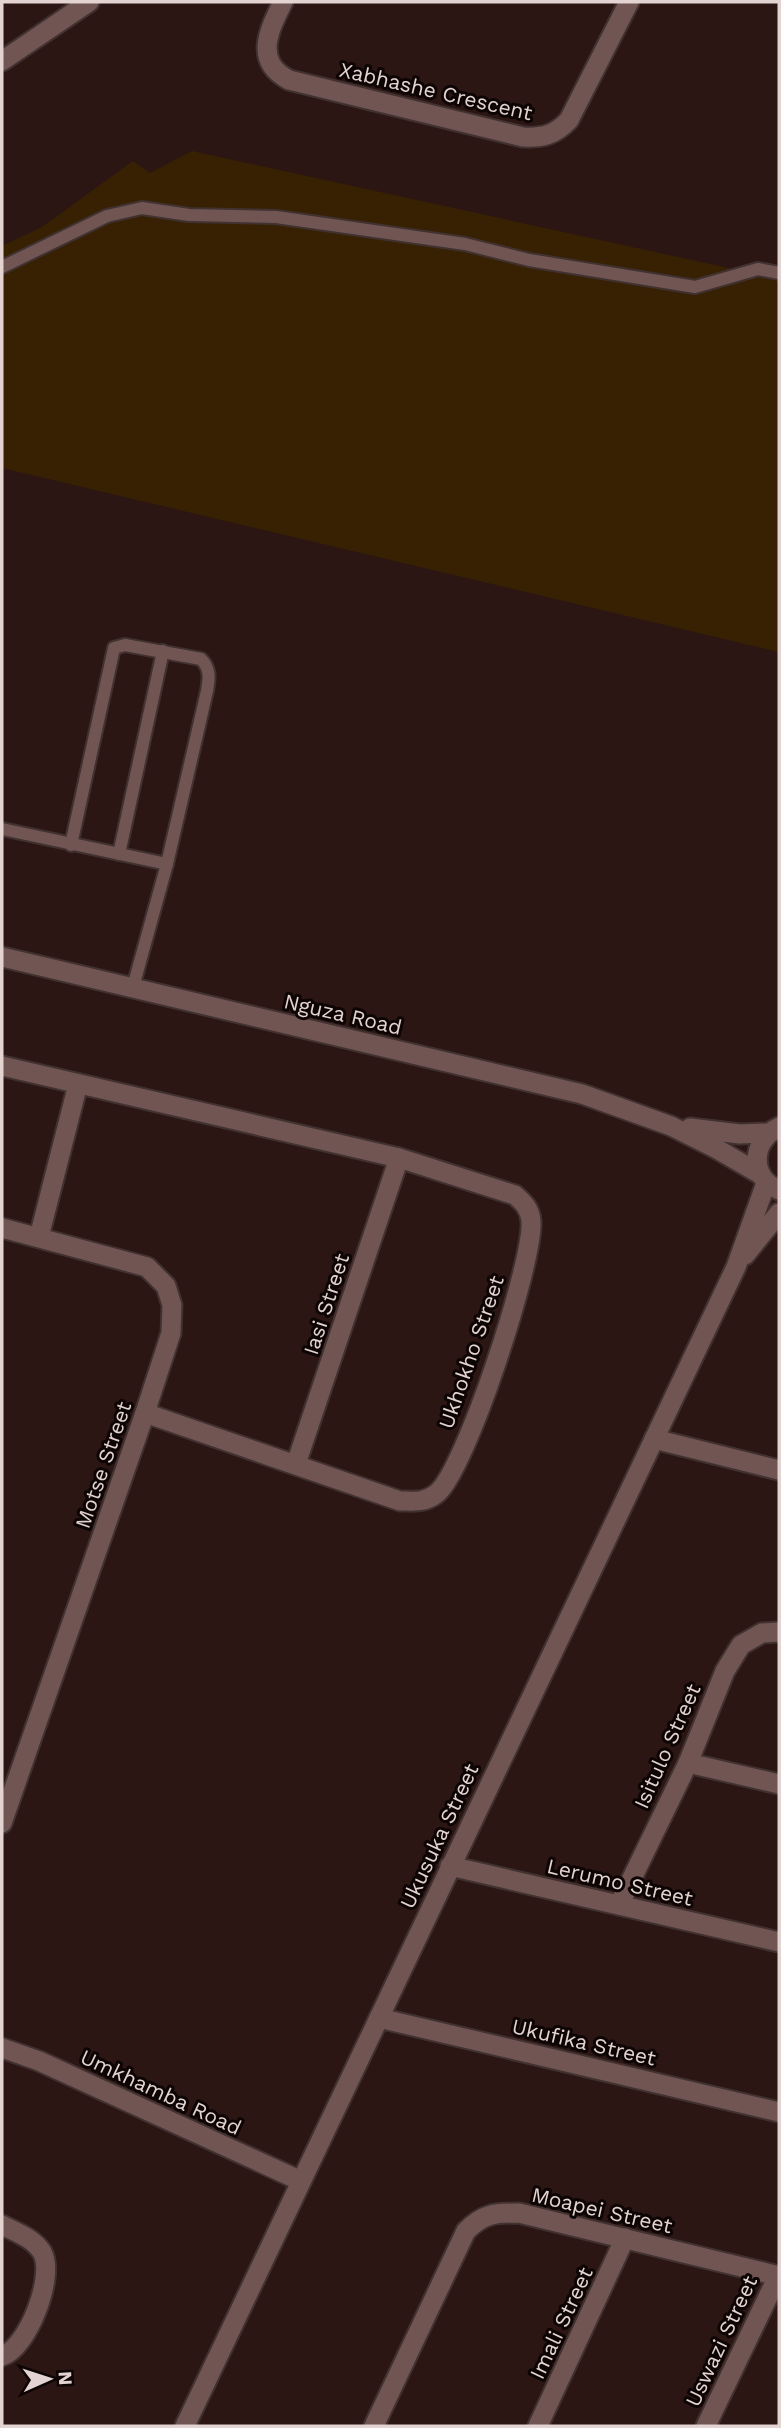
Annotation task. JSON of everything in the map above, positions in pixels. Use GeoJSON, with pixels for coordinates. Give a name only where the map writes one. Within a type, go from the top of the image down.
{"type":"FeatureCollection","features":[{"type":"Feature","properties":{"kind":"street"},"geometry":{"type":"LineString","coordinates":[[2,61],[89,2]]}},
{"type":"Feature","properties":{"kind":"street","name":"Xabhashe Crescent"},"geometry":{"type":"LineString","coordinates":[[283,2],[268,33],[267,46],[274,68],[289,80],[523,137],[538,138],[555,132],[569,120],[629,2]]}},
{"type":"Feature","properties":{"kind":"street","name":"Nguza Road"},"geometry":{"type":"LineString","coordinates":[[2,957],[582,1094],[671,1126],[718,1149],[768,1182]]}},
{"type":"Feature","properties":{"kind":"street","name":"Ukhokho Street"},"geometry":{"type":"LineString","coordinates":[[2,1066],[398,1158],[515,1195],[527,1205],[531,1223],[524,1268],[492,1376],[449,1478],[437,1493],[421,1502],[400,1501],[145,1413]]}},
{"type":"Feature","properties":{"kind":"street"},"geometry":{"type":"LineString","coordinates":[[39,1237],[78,1084]]}},
{"type":"Feature","properties":{"kind":"street","name":"Nguza Road"},"geometry":{"type":"LineString","coordinates":[[671,1126],[740,1134],[776,1128]]}},
{"type":"Feature","properties":{"kind":"street","name":"Ukusuka Street"},"geometry":{"type":"LineString","coordinates":[[185,2426],[736,1267],[768,1182],[757,1164],[760,1142],[776,1128]]}},
{"type":"Feature","properties":{"kind":"street","name":"Iasi Street"},"geometry":{"type":"LineString","coordinates":[[296,1464],[398,1158]]}},
{"type":"Feature","properties":{"kind":"street","name":"Ukusuka Street"},"geometry":{"type":"LineString","coordinates":[[736,1267],[779,1213]]}},
{"type":"Feature","properties":{"kind":"street","name":"Motse Street"},"geometry":{"type":"LineString","coordinates":[[2,1228],[147,1267],[166,1286],[172,1305],[171,1333],[145,1413],[2,1823]]}},
{"type":"Feature","properties":{"kind":"street"},"geometry":{"type":"LineString","coordinates":[[654,1438],[779,1470]]}},
{"type":"Feature","properties":{"kind":"street","name":"Isitulo Street"},"geometry":{"type":"LineString","coordinates":[[619,1905],[688,1762],[725,1671],[741,1645],[762,1633],[779,1632]]}},
{"type":"Feature","properties":{"kind":"street"},"geometry":{"type":"LineString","coordinates":[[688,1762],[779,1784]]}},
{"type":"Feature","properties":{"kind":"street","name":"Lerumo Street"},"geometry":{"type":"LineString","coordinates":[[450,1866],[779,1942]]}},
{"type":"Feature","properties":{"kind":"street","name":"Ukufika Street"},"geometry":{"type":"LineString","coordinates":[[379,2018],[779,2112]]}},
{"type":"Feature","properties":{"kind":"street","name":"Umkhamba Road"},"geometry":{"type":"LineString","coordinates":[[2,2048],[39,2061],[301,2181]]}},
{"type":"Feature","properties":{"kind":"street","name":"Moapei Street"},"geometry":{"type":"LineString","coordinates":[[373,2426],[466,2231],[479,2218],[497,2213],[519,2213],[778,2276]]}},
{"type":"Feature","properties":{"kind":"street"},"geometry":{"type":"LineString","coordinates":[[2,2225],[32,2240],[43,2253],[47,2269],[45,2292],[22,2339],[2,2356]]}},
{"type":"Feature","properties":{"kind":"street","name":"Imali Street"},"geometry":{"type":"LineString","coordinates":[[538,2426],[625,2238]]}},
{"type":"Feature","properties":{"kind":"street","name":"Uswazi Street"},"geometry":{"type":"LineString","coordinates":[[706,2426],[778,2276]]}},
{"type":"Feature","properties":{"kind":"lane"},"geometry":{"type":"LineString","coordinates":[[2,267],[107,216],[142,208],[189,215],[276,217],[465,244],[529,260],[695,287],[758,269],[779,273]]}},
{"type":"Feature","properties":{"kind":"lane"},"geometry":{"type":"LineString","coordinates":[[71,845],[114,648],[125,645],[201,659],[209,675],[207,691],[167,864],[133,987]]}},
{"type":"Feature","properties":{"kind":"lane"},"geometry":{"type":"LineString","coordinates":[[119,854],[163,651]]}},
{"type":"Feature","properties":{"kind":"lane"},"geometry":{"type":"LineString","coordinates":[[2,830],[167,864]]}},
{"type":"Feature","properties":{"kind":"shaded area"},"geometry":{"type":"Polygon","coordinates":[[[192,151],[779,279],[779,652],[2,468],[2,246],[42,227],[133,161],[150,173],[192,151]]]}}]}
